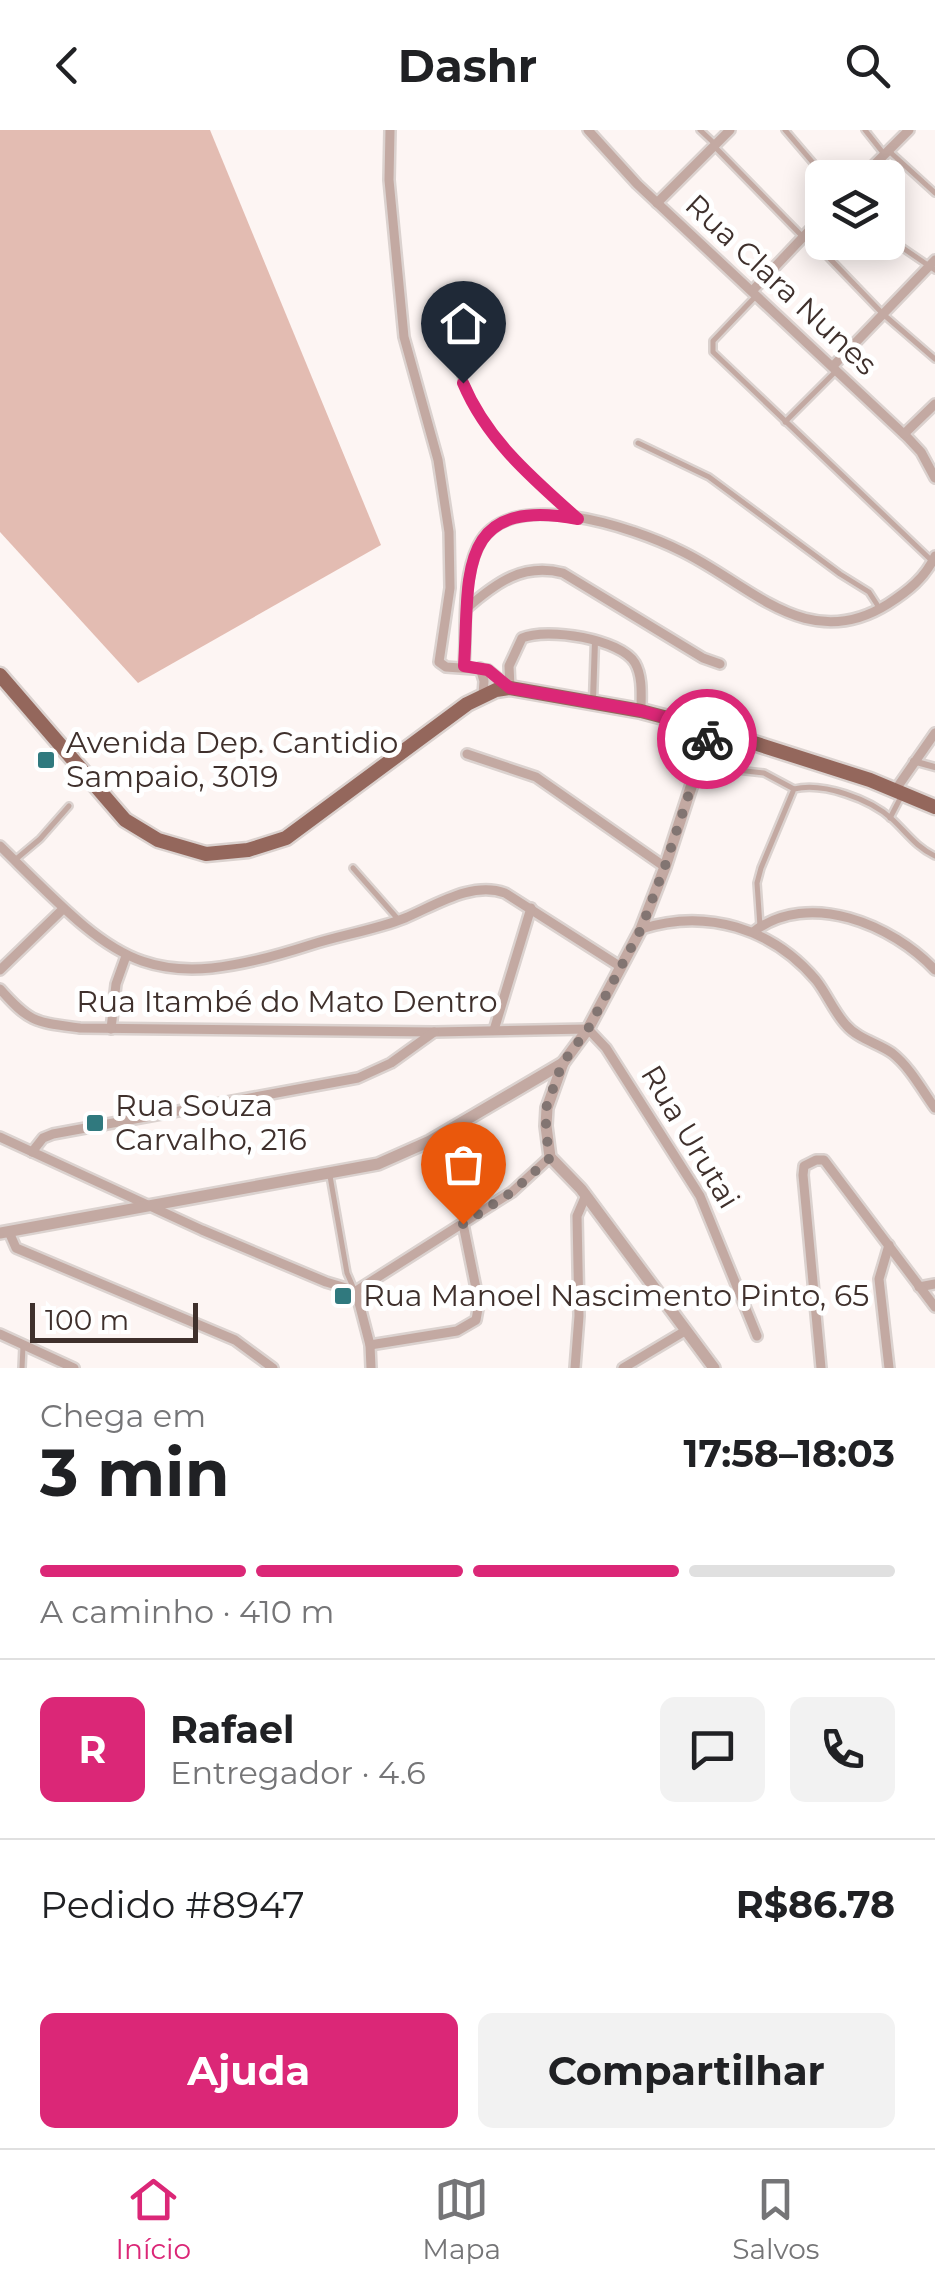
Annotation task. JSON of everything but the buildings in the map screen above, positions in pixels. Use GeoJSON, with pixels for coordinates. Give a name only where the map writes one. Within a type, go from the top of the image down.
{"type":"FeatureCollection","features":[{"type":"Feature","properties":{"kind":"main road"},"geometry":{"type":"LineString","coordinates":[[0,674],[125,820],[177,848],[218,854],[286,838],[483,695],[510,688],[642,711],[710,730],[900,791],[935,807]]}},
{"type":"Feature","properties":{"kind":"street"},"geometry":{"type":"LineString","coordinates":[[390,130],[388,180],[404,336],[438,460],[449,532],[450,588],[438,656],[441,666],[488,670],[510,688]]}},
{"type":"Feature","properties":{"kind":"street","name":"Rua Clara Nunes"},"geometry":{"type":"LineString","coordinates":[[588,130],[657,203],[922,452],[935,478]]}},
{"type":"Feature","properties":{"kind":"street"},"geometry":{"type":"LineString","coordinates":[[657,203],[730,130]]}},
{"type":"Feature","properties":{"kind":"street"},"geometry":{"type":"LineString","coordinates":[[878,160],[909,130]]}},
{"type":"Feature","properties":{"kind":"street"},"geometry":{"type":"LineString","coordinates":[[755,292],[805,236]]}},
{"type":"Feature","properties":{"kind":"street"},"geometry":{"type":"LineString","coordinates":[[835,368],[933,265]]}},
{"type":"Feature","properties":{"kind":"street"},"geometry":{"type":"LineString","coordinates":[[904,434],[935,404]]}},
{"type":"Feature","properties":{"kind":"street"},"geometry":{"type":"LineString","coordinates":[[464,666],[473,556],[484,535],[508,519],[530,513],[632,532],[683,551],[776,608],[804,619],[846,620],[880,608],[911,589],[934,559]]}},
{"type":"Feature","properties":{"kind":"street"},"geometry":{"type":"LineString","coordinates":[[467,608],[506,578],[534,568],[552,570],[720,664]]}},
{"type":"Feature","properties":{"kind":"street"},"geometry":{"type":"LineString","coordinates":[[510,688],[514,652],[526,635],[553,634],[595,641],[611,645],[633,660],[642,685],[642,711]]}},
{"type":"Feature","properties":{"kind":"street"},"geometry":{"type":"LineString","coordinates":[[593,702],[595,641]]}},
{"type":"Feature","properties":{"kind":"street"},"geometry":{"type":"LineString","coordinates":[[480,668],[483,695]]}},
{"type":"Feature","properties":{"kind":"street"},"geometry":{"type":"LineString","coordinates":[[710,730],[641,929],[588,1029],[562,1064],[546,1108],[546,1133],[549,1159],[586,1195],[714,1368]]}},
{"type":"Feature","properties":{"kind":"street"},"geometry":{"type":"LineString","coordinates":[[900,791],[913,761],[935,733]]}},
{"type":"Feature","properties":{"kind":"street"},"geometry":{"type":"LineString","coordinates":[[468,754],[536,778],[665,866]]}},
{"type":"Feature","properties":{"kind":"street"},"geometry":{"type":"LineString","coordinates":[[913,761],[935,767]]}},
{"type":"Feature","properties":{"kind":"street"},"geometry":{"type":"LineString","coordinates":[[0,846],[64,909],[126,956],[169,969],[238,966],[400,920],[488,888],[505,892],[621,966]]}},
{"type":"Feature","properties":{"kind":"street"},"geometry":{"type":"LineString","coordinates":[[494,1030],[531,908]]}},
{"type":"Feature","properties":{"kind":"street"},"geometry":{"type":"LineString","coordinates":[[0,970],[64,909]]}},
{"type":"Feature","properties":{"kind":"street"},"geometry":{"type":"LineString","coordinates":[[756,929],[808,914],[841,916],[894,938],[935,970]]}},
{"type":"Feature","properties":{"kind":"street"},"geometry":{"type":"LineString","coordinates":[[641,929],[665,922],[696,920],[756,929],[808,971],[849,1029],[898,1058],[935,1108]]}},
{"type":"Feature","properties":{"kind":"street"},"geometry":{"type":"LineString","coordinates":[[110,1029],[116,984],[126,956]]}},
{"type":"Feature","properties":{"kind":"street","name":"Rua Itambé do Mato Dentro"},"geometry":{"type":"LineString","coordinates":[[0,989],[24,1016],[36,1021],[110,1029],[588,1029]]}},
{"type":"Feature","properties":{"kind":"street","name":"Rua Urutai"},"geometry":{"type":"LineString","coordinates":[[588,1029],[606,1048],[696,1190],[757,1336]]}},
{"type":"Feature","properties":{"kind":"street"},"geometry":{"type":"LineString","coordinates":[[32,1152],[43,1138],[53,1134],[358,1078],[391,1064],[434,1032]]}},
{"type":"Feature","properties":{"kind":"street"},"geometry":{"type":"LineString","coordinates":[[273,1368],[235,1340],[16,1248],[5,1233],[378,1164],[400,1157],[562,1064]]}},
{"type":"Feature","properties":{"kind":"street"},"geometry":{"type":"LineString","coordinates":[[0,1137],[326,1282],[356,1290],[512,1192],[549,1159]]}},
{"type":"Feature","properties":{"kind":"street"},"geometry":{"type":"LineString","coordinates":[[821,1368],[802,1175],[804,1166],[810,1162],[824,1160],[935,1306]]}},
{"type":"Feature","properties":{"kind":"street"},"geometry":{"type":"LineString","coordinates":[[575,1368],[579,1316],[577,1216],[586,1195]]}},
{"type":"Feature","properties":{"kind":"street"},"geometry":{"type":"LineString","coordinates":[[370,1345],[456,1331],[476,1320],[478,1303],[463,1224]]}},
{"type":"Feature","properties":{"kind":"street"},"geometry":{"type":"LineString","coordinates":[[889,1245],[879,1279],[889,1368]]}},
{"type":"Feature","properties":{"kind":"street"},"geometry":{"type":"LineString","coordinates":[[919,1288],[935,1284]]}},
{"type":"Feature","properties":{"kind":"street"},"geometry":{"type":"LineString","coordinates":[[356,1290],[370,1345],[371,1368]]}},
{"type":"Feature","properties":{"kind":"street"},"geometry":{"type":"LineString","coordinates":[[622,1368],[685,1331]]}},
{"type":"Feature","properties":{"kind":"street"},"geometry":{"type":"LineString","coordinates":[[0,1334],[74,1368]]}},
{"type":"Feature","properties":{"kind":"lane"},"geometry":{"type":"LineString","coordinates":[[700,130],[805,236]]}},
{"type":"Feature","properties":{"kind":"lane"},"geometry":{"type":"LineString","coordinates":[[785,130],[811,160]]}},
{"type":"Feature","properties":{"kind":"lane"},"geometry":{"type":"LineString","coordinates":[[865,130],[935,194]]}},
{"type":"Feature","properties":{"kind":"lane"},"geometry":{"type":"LineString","coordinates":[[905,249],[933,265]]}},
{"type":"Feature","properties":{"kind":"lane"},"geometry":{"type":"LineString","coordinates":[[829,260],[935,359]]}},
{"type":"Feature","properties":{"kind":"lane"},"geometry":{"type":"LineString","coordinates":[[755,292],[713,341],[712,348],[934,559]]}},
{"type":"Feature","properties":{"kind":"lane"},"geometry":{"type":"LineString","coordinates":[[442,294],[457,369],[478,413],[520,468],[578,519]]}},
{"type":"Feature","properties":{"kind":"lane"},"geometry":{"type":"LineString","coordinates":[[786,422],[835,368]]}},
{"type":"Feature","properties":{"kind":"lane"},"geometry":{"type":"LineString","coordinates":[[638,443],[709,477],[869,592],[880,608]]}},
{"type":"Feature","properties":{"kind":"lane"},"geometry":{"type":"LineString","coordinates":[[698,766],[764,773],[794,789],[830,789],[890,818],[920,848],[935,856]]}},
{"type":"Feature","properties":{"kind":"lane"},"geometry":{"type":"LineString","coordinates":[[756,929],[757,882],[767,848],[794,789]]}},
{"type":"Feature","properties":{"kind":"lane"},"geometry":{"type":"LineString","coordinates":[[890,818],[900,791]]}},
{"type":"Feature","properties":{"kind":"lane"},"geometry":{"type":"LineString","coordinates":[[14,860],[40,839],[69,806]]}},
{"type":"Feature","properties":{"kind":"lane"},"geometry":{"type":"LineString","coordinates":[[352,868],[400,920]]}},
{"type":"Feature","properties":{"kind":"lane"},"geometry":{"type":"LineString","coordinates":[[329,1173],[347,1273],[356,1290]]}},
{"type":"Feature","properties":{"kind":"lane"},"geometry":{"type":"LineString","coordinates":[[22,1368],[23,1345]]}},
{"type":"Feature","properties":{"kind":"shaded area"},"geometry":{"type":"Polygon","coordinates":[[[0,130],[210,130],[381,545],[138,683],[0,532],[0,130]]]}},
{"type":"Feature","properties":{"kind":"way so far"},"geometry":{"type":"LineString","coordinates":[[463,1224],[512,1192],[550,1158],[546,1108],[562,1064],[588,1029],[641,929],[707,739]]}},
{"type":"Feature","properties":{"kind":"place","name":"Avenida Dep. Cantidio Sampaio, 3019"},"geometry":{"type":"Point","coordinates":[46,760]}},
{"type":"Feature","properties":{"kind":"place","name":"Rua Souza Carvalho, 216"},"geometry":{"type":"Point","coordinates":[95,1123]}},
{"type":"Feature","properties":{"kind":"place","name":"Rua Manoel Nascimento Pinto, 65"},"geometry":{"type":"Point","coordinates":[343,1296]}},
{"type":"Feature","properties":{"kind":"route"},"geometry":{"type":"LineString","coordinates":[[463,383],[478,413],[520,468],[578,519],[530,513],[508,519],[484,535],[473,556],[470,574],[464,666],[488,670],[510,688],[642,711],[710,730],[707,739]]}}]}
